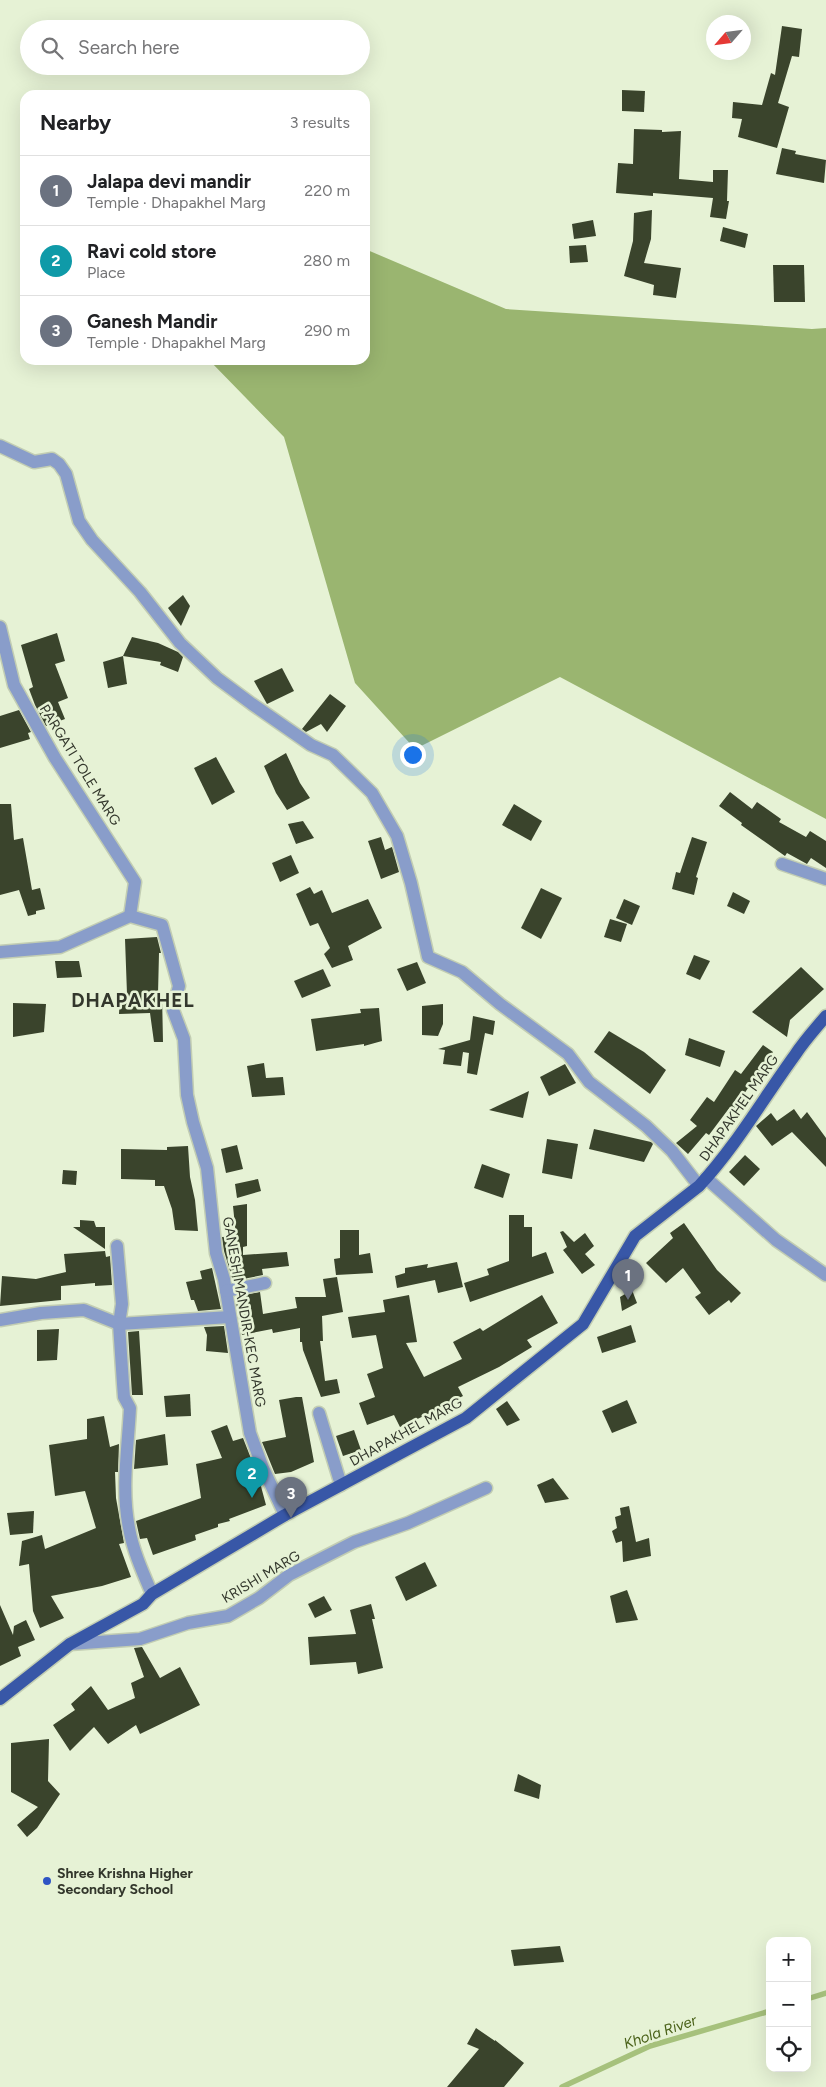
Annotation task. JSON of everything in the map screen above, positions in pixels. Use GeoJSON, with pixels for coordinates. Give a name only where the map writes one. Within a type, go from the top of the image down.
{"type":"FeatureCollection","features":[{"type":"Feature","properties":{"kind":"main road","name":"DHAPAKHEL MARG"},"geometry":{"type":"LineString","coordinates":[[0,1699],[70,1644],[143,1604],[152,1594],[285,1515],[466,1418],[584,1324],[635,1236],[703,1182],[735,1143],[796,1054],[826,1016]]}},
{"type":"Feature","properties":{"kind":"street"},"geometry":{"type":"LineString","coordinates":[[0,446],[34,462],[52,459],[59,464],[66,474],[79,520],[92,540],[140,592],[180,643],[217,678],[252,704],[311,745],[333,754],[372,793],[397,836],[411,883],[428,957],[462,972],[500,1004],[568,1054],[590,1082],[646,1126],[703,1182],[776,1240],[826,1275]]}},
{"type":"Feature","properties":{"kind":"street","name":"PARGATI TOLE MARG"},"geometry":{"type":"LineString","coordinates":[[0,627],[14,685],[55,758],[135,882],[130,916]]}},
{"type":"Feature","properties":{"kind":"street"},"geometry":{"type":"LineString","coordinates":[[782,864],[826,879]]}},
{"type":"Feature","properties":{"kind":"street"},"geometry":{"type":"LineString","coordinates":[[0,952],[60,947],[130,916]]}},
{"type":"Feature","properties":{"kind":"street","name":"GANESH MANDIR-KEC MARG"},"geometry":{"type":"LineString","coordinates":[[130,916],[162,925],[174,964],[179,986],[173,1010],[184,1039],[187,1095],[207,1168],[216,1253],[226,1291],[250,1433],[263,1468],[285,1515]]}},
{"type":"Feature","properties":{"kind":"street"},"geometry":{"type":"LineString","coordinates":[[118,1246],[122,1304],[118,1324],[124,1397],[130,1408],[125,1490],[129,1528],[138,1561],[152,1594]]}},
{"type":"Feature","properties":{"kind":"street"},"geometry":{"type":"LineString","coordinates":[[226,1291],[265,1283]]}},
{"type":"Feature","properties":{"kind":"street"},"geometry":{"type":"LineString","coordinates":[[0,1320],[41,1313],[84,1310],[118,1324],[230,1317]]}},
{"type":"Feature","properties":{"kind":"street"},"geometry":{"type":"LineString","coordinates":[[319,1413],[341,1485]]}},
{"type":"Feature","properties":{"kind":"street","name":"KRISHI MARG"},"geometry":{"type":"LineString","coordinates":[[70,1644],[140,1638],[188,1623],[228,1616],[258,1598],[289,1575],[346,1546],[408,1523],[486,1488]]}},
{"type":"Feature","properties":{"kind":"green space"},"geometry":{"type":"Polygon","coordinates":[[[370,251],[506,309],[812,329],[826,328],[826,819],[560,677],[415,749],[355,683],[284,437],[214,365],[370,365],[370,251]]]}},
{"type":"Feature","properties":{"kind":"building"},"geometry":{"type":"Polygon","coordinates":[[[782,26],[802,29],[799,57],[792,56],[778,103],[789,107],[777,148],[738,137],[742,119],[732,118],[733,102],[762,105],[771,73],[775,75],[782,26]]]}},
{"type":"Feature","properties":{"kind":"building"},"geometry":{"type":"Polygon","coordinates":[[[622,90],[645,91],[644,112],[622,111],[622,90]]]}},
{"type":"Feature","properties":{"kind":"building"},"geometry":{"type":"Polygon","coordinates":[[[634,129],[662,130],[662,132],[681,131],[679,179],[713,182],[713,170],[728,170],[727,201],[729,201],[726,219],[710,217],[713,198],[653,193],[653,196],[616,193],[618,163],[633,164],[634,129]]]}},
{"type":"Feature","properties":{"kind":"building"},"geometry":{"type":"Polygon","coordinates":[[[782,148],[796,151],[795,154],[826,160],[824,183],[776,174],[782,148]]]}},
{"type":"Feature","properties":{"kind":"building"},"geometry":{"type":"Polygon","coordinates":[[[652,210],[651,239],[644,263],[681,268],[676,298],[653,295],[654,285],[624,276],[633,241],[634,213],[652,210]]]}},
{"type":"Feature","properties":{"kind":"building"},"geometry":{"type":"Polygon","coordinates":[[[593,220],[596,236],[574,239],[572,224],[593,220]]]}},
{"type":"Feature","properties":{"kind":"building"},"geometry":{"type":"Polygon","coordinates":[[[723,227],[748,234],[745,248],[720,241],[723,227]]]}},
{"type":"Feature","properties":{"kind":"building"},"geometry":{"type":"Polygon","coordinates":[[[586,245],[588,262],[570,263],[569,246],[586,245]]]}},
{"type":"Feature","properties":{"kind":"building"},"geometry":{"type":"Polygon","coordinates":[[[773,265],[804,265],[805,302],[774,302],[773,265]]]}},
{"type":"Feature","properties":{"kind":"building"},"geometry":{"type":"Polygon","coordinates":[[[183,595],[190,606],[181,626],[168,608],[183,595]]]}},
{"type":"Feature","properties":{"kind":"building"},"geometry":{"type":"Polygon","coordinates":[[[57,633],[65,661],[55,664],[68,698],[58,702],[65,719],[46,726],[29,689],[33,687],[21,645],[57,633]]]}},
{"type":"Feature","properties":{"kind":"building"},"geometry":{"type":"Polygon","coordinates":[[[132,637],[158,643],[178,652],[183,657],[178,672],[160,665],[161,662],[123,656],[132,637]]]}},
{"type":"Feature","properties":{"kind":"building"},"geometry":{"type":"Polygon","coordinates":[[[123,656],[127,684],[108,688],[103,662],[123,656]]]}},
{"type":"Feature","properties":{"kind":"building"},"geometry":{"type":"Polygon","coordinates":[[[282,668],[294,691],[267,704],[254,681],[282,668]]]}},
{"type":"Feature","properties":{"kind":"building"},"geometry":{"type":"Polygon","coordinates":[[[330,694],[346,706],[327,732],[321,724],[306,732],[302,729],[330,694]]]}},
{"type":"Feature","properties":{"kind":"building"},"geometry":{"type":"Polygon","coordinates":[[[19,710],[31,732],[28,733],[30,739],[0,748],[0,716],[19,710]]]}},
{"type":"Feature","properties":{"kind":"building"},"geometry":{"type":"Polygon","coordinates":[[[286,753],[300,783],[310,798],[287,810],[276,793],[264,766],[286,753]]]}},
{"type":"Feature","properties":{"kind":"building"},"geometry":{"type":"Polygon","coordinates":[[[216,757],[235,792],[212,805],[194,768],[216,757]]]}},
{"type":"Feature","properties":{"kind":"building"},"geometry":{"type":"Polygon","coordinates":[[[730,792],[752,809],[757,802],[781,819],[779,822],[806,837],[810,831],[826,841],[826,868],[811,858],[807,864],[787,853],[785,856],[741,825],[742,823],[719,806],[730,792]]]}},
{"type":"Feature","properties":{"kind":"building"},"geometry":{"type":"Polygon","coordinates":[[[0,804],[11,804],[14,840],[23,838],[32,890],[40,888],[45,909],[36,911],[36,914],[28,916],[19,890],[0,895],[0,804]]]}},
{"type":"Feature","properties":{"kind":"building"},"geometry":{"type":"Polygon","coordinates":[[[514,804],[542,821],[531,841],[502,825],[514,804]]]}},
{"type":"Feature","properties":{"kind":"building"},"geometry":{"type":"Polygon","coordinates":[[[303,821],[314,838],[296,844],[288,824],[303,821]]]}},
{"type":"Feature","properties":{"kind":"building"},"geometry":{"type":"Polygon","coordinates":[[[381,837],[385,850],[392,847],[399,872],[381,879],[368,841],[381,837]]]}},
{"type":"Feature","properties":{"kind":"building"},"geometry":{"type":"Polygon","coordinates":[[[692,837],[707,842],[696,877],[698,878],[694,895],[672,889],[676,872],[680,873],[692,837]]]}},
{"type":"Feature","properties":{"kind":"building"},"geometry":{"type":"Polygon","coordinates":[[[291,855],[299,873],[280,882],[272,863],[291,855]]]}},
{"type":"Feature","properties":{"kind":"building"},"geometry":{"type":"Polygon","coordinates":[[[310,887],[314,894],[322,890],[332,913],[368,899],[382,928],[348,946],[353,960],[332,968],[324,954],[330,948],[318,923],[310,926],[296,894],[310,887]]]}},
{"type":"Feature","properties":{"kind":"building"},"geometry":{"type":"Polygon","coordinates":[[[541,888],[562,898],[541,939],[521,928],[541,888]]]}},
{"type":"Feature","properties":{"kind":"building"},"geometry":{"type":"Polygon","coordinates":[[[733,892],[750,901],[744,914],[727,906],[733,892]]]}},
{"type":"Feature","properties":{"kind":"building"},"geometry":{"type":"Polygon","coordinates":[[[624,899],[640,906],[632,925],[616,918],[624,899]]]}},
{"type":"Feature","properties":{"kind":"building"},"geometry":{"type":"Polygon","coordinates":[[[610,919],[627,924],[621,942],[604,937],[610,919]]]}},
{"type":"Feature","properties":{"kind":"building"},"geometry":{"type":"Polygon","coordinates":[[[157,937],[161,953],[159,953],[158,994],[162,994],[163,1042],[154,1042],[150,1013],[119,1014],[120,994],[127,994],[125,939],[157,937]]]}},
{"type":"Feature","properties":{"kind":"building"},"geometry":{"type":"Polygon","coordinates":[[[694,955],[710,961],[700,980],[686,974],[694,955]]]}},
{"type":"Feature","properties":{"kind":"building"},"geometry":{"type":"Polygon","coordinates":[[[55,961],[79,961],[82,977],[57,978],[55,961]]]}},
{"type":"Feature","properties":{"kind":"building"},"geometry":{"type":"Polygon","coordinates":[[[417,962],[426,983],[407,991],[397,969],[417,962]]]}},
{"type":"Feature","properties":{"kind":"building"},"geometry":{"type":"Polygon","coordinates":[[[801,967],[824,989],[790,1020],[787,1037],[752,1012],[801,967]]]}},
{"type":"Feature","properties":{"kind":"building"},"geometry":{"type":"Polygon","coordinates":[[[323,969],[331,986],[302,998],[294,981],[323,969]]]}},
{"type":"Feature","properties":{"kind":"building"},"geometry":{"type":"Polygon","coordinates":[[[13,1003],[46,1004],[44,1032],[13,1037],[13,1003]]]}},
{"type":"Feature","properties":{"kind":"building"},"geometry":{"type":"Polygon","coordinates":[[[443,1004],[443,1024],[438,1036],[422,1035],[422,1006],[443,1004]]]}},
{"type":"Feature","properties":{"kind":"building"},"geometry":{"type":"Polygon","coordinates":[[[379,1008],[382,1041],[364,1046],[364,1044],[316,1051],[311,1019],[361,1013],[360,1009],[379,1008]]]}},
{"type":"Feature","properties":{"kind":"building"},"geometry":{"type":"Polygon","coordinates":[[[473,1016],[495,1021],[493,1035],[485,1033],[477,1075],[467,1073],[469,1053],[463,1052],[461,1066],[443,1064],[445,1050],[438,1049],[470,1040],[473,1016]]]}},
{"type":"Feature","properties":{"kind":"building"},"geometry":{"type":"Polygon","coordinates":[[[609,1031],[644,1052],[666,1070],[650,1094],[594,1052],[609,1031]]]}},
{"type":"Feature","properties":{"kind":"building"},"geometry":{"type":"Polygon","coordinates":[[[689,1038],[725,1051],[720,1067],[685,1055],[689,1038]]]}},
{"type":"Feature","properties":{"kind":"building"},"geometry":{"type":"Polygon","coordinates":[[[763,1045],[773,1052],[768,1058],[772,1061],[759,1078],[756,1076],[734,1109],[730,1107],[709,1135],[706,1133],[688,1154],[676,1143],[697,1126],[690,1120],[707,1097],[714,1102],[735,1070],[741,1074],[763,1045]]]}},
{"type":"Feature","properties":{"kind":"building"},"geometry":{"type":"Polygon","coordinates":[[[264,1063],[266,1078],[283,1077],[285,1095],[252,1097],[247,1066],[264,1063]]]}},
{"type":"Feature","properties":{"kind":"building"},"geometry":{"type":"Polygon","coordinates":[[[565,1064],[576,1083],[549,1096],[540,1077],[565,1064]]]}},
{"type":"Feature","properties":{"kind":"building"},"geometry":{"type":"Polygon","coordinates":[[[529,1091],[523,1118],[489,1110],[529,1091]]]}},
{"type":"Feature","properties":{"kind":"building"},"geometry":{"type":"Polygon","coordinates":[[[794,1109],[801,1119],[807,1112],[826,1138],[826,1167],[792,1132],[772,1146],[756,1126],[771,1113],[777,1121],[794,1109]]]}},
{"type":"Feature","properties":{"kind":"building"},"geometry":{"type":"Polygon","coordinates":[[[594,1129],[653,1144],[644,1162],[589,1149],[594,1129]]]}},
{"type":"Feature","properties":{"kind":"building"},"geometry":{"type":"Polygon","coordinates":[[[547,1139],[578,1144],[572,1179],[542,1173],[547,1139]]]}},
{"type":"Feature","properties":{"kind":"building"},"geometry":{"type":"Polygon","coordinates":[[[237,1145],[243,1169],[226,1173],[221,1149],[237,1145]]]}},
{"type":"Feature","properties":{"kind":"building"},"geometry":{"type":"Polygon","coordinates":[[[188,1146],[190,1177],[195,1200],[198,1231],[175,1230],[172,1209],[164,1186],[155,1186],[155,1180],[121,1179],[121,1149],[167,1150],[167,1147],[188,1146]]]}},
{"type":"Feature","properties":{"kind":"building"},"geometry":{"type":"Polygon","coordinates":[[[745,1155],[760,1169],[744,1186],[729,1172],[745,1155]]]}},
{"type":"Feature","properties":{"kind":"building"},"geometry":{"type":"Polygon","coordinates":[[[482,1164],[510,1174],[503,1198],[474,1188],[482,1164]]]}},
{"type":"Feature","properties":{"kind":"building"},"geometry":{"type":"Polygon","coordinates":[[[63,1170],[77,1171],[76,1185],[62,1184],[63,1170]]]}},
{"type":"Feature","properties":{"kind":"building"},"geometry":{"type":"Polygon","coordinates":[[[258,1179],[261,1191],[237,1198],[235,1184],[258,1179]]]}},
{"type":"Feature","properties":{"kind":"building"},"geometry":{"type":"Polygon","coordinates":[[[247,1204],[247,1246],[243,1247],[243,1255],[287,1252],[289,1266],[262,1269],[263,1275],[233,1281],[222,1237],[236,1236],[233,1206],[247,1204]]]}},
{"type":"Feature","properties":{"kind":"building"},"geometry":{"type":"Polygon","coordinates":[[[509,1215],[524,1215],[524,1227],[532,1227],[532,1257],[546,1252],[554,1273],[470,1302],[464,1283],[489,1275],[487,1269],[509,1261],[509,1215]]]}},
{"type":"Feature","properties":{"kind":"building"},"geometry":{"type":"Polygon","coordinates":[[[80,1220],[94,1221],[96,1227],[105,1227],[105,1249],[73,1227],[80,1227],[80,1220]]]}},
{"type":"Feature","properties":{"kind":"building"},"geometry":{"type":"Polygon","coordinates":[[[684,1223],[717,1270],[741,1293],[731,1303],[729,1300],[709,1315],[695,1297],[701,1293],[683,1268],[666,1283],[646,1263],[673,1238],[670,1233],[684,1223]]]}},
{"type":"Feature","properties":{"kind":"building"},"geometry":{"type":"Polygon","coordinates":[[[340,1230],[359,1230],[359,1255],[370,1253],[373,1273],[336,1275],[334,1259],[340,1258],[340,1230]]]}},
{"type":"Feature","properties":{"kind":"building"},"geometry":{"type":"Polygon","coordinates":[[[563,1231],[574,1242],[585,1233],[594,1246],[585,1254],[595,1265],[582,1274],[563,1250],[567,1247],[560,1232],[563,1231]]]}},
{"type":"Feature","properties":{"kind":"building"},"geometry":{"type":"Polygon","coordinates":[[[105,1251],[106,1257],[110,1256],[112,1285],[95,1286],[95,1283],[61,1286],[61,1300],[0,1306],[2,1276],[36,1279],[66,1272],[64,1254],[105,1251]]]}},
{"type":"Feature","properties":{"kind":"building"},"geometry":{"type":"Polygon","coordinates":[[[457,1262],[463,1287],[438,1293],[435,1280],[397,1288],[395,1276],[405,1273],[405,1268],[428,1264],[427,1268],[457,1262]]]}},
{"type":"Feature","properties":{"kind":"building"},"geometry":{"type":"Polygon","coordinates":[[[212,1268],[221,1309],[198,1311],[194,1300],[191,1300],[186,1282],[202,1279],[200,1271],[212,1268]]]}},
{"type":"Feature","properties":{"kind":"building"},"geometry":{"type":"Polygon","coordinates":[[[337,1277],[343,1312],[322,1316],[323,1341],[320,1341],[325,1381],[337,1379],[340,1393],[321,1397],[303,1350],[302,1342],[300,1342],[300,1328],[273,1333],[272,1329],[242,1335],[235,1297],[260,1292],[263,1314],[297,1308],[295,1297],[326,1297],[323,1279],[337,1277]]]}},
{"type":"Feature","properties":{"kind":"building"},"geometry":{"type":"Polygon","coordinates":[[[632,1290],[637,1303],[622,1311],[620,1297],[632,1290]]]}},
{"type":"Feature","properties":{"kind":"building"},"geometry":{"type":"Polygon","coordinates":[[[409,1295],[417,1342],[406,1343],[424,1377],[462,1359],[453,1342],[480,1328],[483,1331],[542,1295],[558,1323],[527,1340],[532,1347],[499,1367],[458,1387],[463,1396],[439,1409],[400,1427],[394,1415],[367,1425],[359,1403],[375,1397],[367,1374],[383,1368],[376,1335],[352,1338],[348,1317],[385,1312],[383,1300],[409,1295]]]}},
{"type":"Feature","properties":{"kind":"building"},"geometry":{"type":"Polygon","coordinates":[[[631,1325],[636,1342],[602,1353],[597,1337],[631,1325]]]}},
{"type":"Feature","properties":{"kind":"building"},"geometry":{"type":"Polygon","coordinates":[[[224,1326],[228,1353],[206,1351],[207,1335],[204,1327],[224,1326]]]}},
{"type":"Feature","properties":{"kind":"building"},"geometry":{"type":"Polygon","coordinates":[[[59,1329],[57,1360],[37,1361],[37,1330],[59,1329]]]}},
{"type":"Feature","properties":{"kind":"building"},"geometry":{"type":"Polygon","coordinates":[[[139,1331],[143,1395],[132,1395],[128,1332],[139,1331]]]}},
{"type":"Feature","properties":{"kind":"building"},"geometry":{"type":"Polygon","coordinates":[[[190,1394],[191,1416],[166,1417],[164,1396],[190,1394]]]}},
{"type":"Feature","properties":{"kind":"building"},"geometry":{"type":"Polygon","coordinates":[[[302,1397],[314,1462],[291,1472],[275,1474],[262,1442],[286,1437],[279,1400],[302,1397]]]}},
{"type":"Feature","properties":{"kind":"building"},"geometry":{"type":"Polygon","coordinates":[[[627,1400],[637,1423],[612,1433],[602,1411],[627,1400]]]}},
{"type":"Feature","properties":{"kind":"building"},"geometry":{"type":"Polygon","coordinates":[[[507,1401],[520,1420],[507,1426],[496,1409],[507,1401]]]}},
{"type":"Feature","properties":{"kind":"building"},"geometry":{"type":"Polygon","coordinates":[[[104,1416],[110,1447],[119,1444],[118,1472],[115,1472],[116,1498],[124,1543],[119,1544],[131,1577],[102,1586],[51,1596],[64,1618],[40,1628],[33,1611],[29,1564],[19,1566],[22,1541],[42,1535],[45,1549],[96,1528],[85,1491],[55,1496],[49,1445],[87,1439],[87,1419],[104,1416]]]}},
{"type":"Feature","properties":{"kind":"building"},"geometry":{"type":"Polygon","coordinates":[[[227,1425],[233,1441],[243,1438],[259,1479],[266,1505],[229,1519],[230,1521],[218,1524],[218,1527],[195,1535],[196,1540],[153,1555],[147,1538],[140,1539],[136,1521],[201,1498],[196,1464],[222,1458],[211,1431],[227,1425]]]}},
{"type":"Feature","properties":{"kind":"building"},"geometry":{"type":"Polygon","coordinates":[[[354,1430],[361,1450],[343,1456],[336,1436],[354,1430]]]}},
{"type":"Feature","properties":{"kind":"building"},"geometry":{"type":"Polygon","coordinates":[[[165,1434],[168,1465],[134,1469],[136,1440],[165,1434]]]}},
{"type":"Feature","properties":{"kind":"building"},"geometry":{"type":"Polygon","coordinates":[[[553,1478],[569,1499],[545,1503],[537,1485],[553,1478]]]}},
{"type":"Feature","properties":{"kind":"building"},"geometry":{"type":"Polygon","coordinates":[[[629,1506],[636,1542],[649,1538],[651,1556],[623,1562],[622,1541],[616,1543],[612,1531],[617,1528],[615,1517],[621,1515],[620,1508],[629,1506]]]}},
{"type":"Feature","properties":{"kind":"building"},"geometry":{"type":"Polygon","coordinates":[[[34,1511],[33,1533],[10,1535],[7,1513],[34,1511]]]}},
{"type":"Feature","properties":{"kind":"building"},"geometry":{"type":"Polygon","coordinates":[[[425,1562],[437,1586],[406,1601],[395,1577],[425,1562]]]}},
{"type":"Feature","properties":{"kind":"building"},"geometry":{"type":"Polygon","coordinates":[[[627,1590],[638,1620],[616,1623],[610,1596],[627,1590]]]}},
{"type":"Feature","properties":{"kind":"building"},"geometry":{"type":"Polygon","coordinates":[[[324,1596],[332,1610],[315,1618],[308,1604],[324,1596]]]}},
{"type":"Feature","properties":{"kind":"building"},"geometry":{"type":"Polygon","coordinates":[[[371,1604],[375,1619],[372,1619],[383,1668],[358,1674],[356,1662],[310,1665],[308,1637],[356,1634],[350,1610],[371,1604]]]}},
{"type":"Feature","properties":{"kind":"building"},"geometry":{"type":"Polygon","coordinates":[[[0,1605],[13,1635],[14,1626],[26,1620],[35,1640],[18,1647],[21,1656],[0,1666],[0,1605]]]}},
{"type":"Feature","properties":{"kind":"building"},"geometry":{"type":"Polygon","coordinates":[[[142,1647],[160,1678],[180,1667],[200,1705],[140,1734],[136,1725],[108,1744],[94,1727],[70,1751],[53,1725],[75,1710],[71,1704],[91,1686],[108,1710],[135,1698],[131,1683],[144,1677],[134,1648],[142,1647]]]}},
{"type":"Feature","properties":{"kind":"building"},"geometry":{"type":"Polygon","coordinates":[[[49,1739],[48,1781],[60,1794],[37,1828],[27,1837],[17,1825],[38,1807],[11,1792],[11,1743],[49,1739]]]}},
{"type":"Feature","properties":{"kind":"building"},"geometry":{"type":"Polygon","coordinates":[[[518,1774],[541,1785],[539,1799],[514,1791],[518,1774]]]}},
{"type":"Feature","properties":{"kind":"building"},"geometry":{"type":"Polygon","coordinates":[[[560,1946],[564,1962],[514,1966],[511,1950],[560,1946]]]}},
{"type":"Feature","properties":{"kind":"building"},"geometry":{"type":"Polygon","coordinates":[[[476,2028],[524,2063],[504,2087],[447,2087],[479,2049],[467,2044],[476,2028]]]}},
{"type":"Feature","properties":{"kind":"waterway","name":"Khola River"},"geometry":{"type":"LineString","coordinates":[[811,1998],[826,1993]]}},
{"type":"Feature","properties":{"kind":"waterway","name":"Khola River"},"geometry":{"type":"LineString","coordinates":[[562,2087],[650,2046],[766,2012]]}},
{"type":"Feature","properties":{"kind":"place","name":"Jalapa devi mandir"},"geometry":{"type":"Point","coordinates":[628,1300]}},
{"type":"Feature","properties":{"kind":"place","name":"Ravi cold store"},"geometry":{"type":"Point","coordinates":[252,1498]}},
{"type":"Feature","properties":{"kind":"place","name":"Ganesh Mandir"},"geometry":{"type":"Point","coordinates":[291,1518]}},
{"type":"Feature","properties":{"kind":"place","name":"Shree Krishna Higher Secondary School"},"geometry":{"type":"Point","coordinates":[47,1881]}},
{"type":"Feature","properties":{"kind":"district","name":"DHAPAKHEL"},"geometry":{"type":"Point","coordinates":[133,1000]}}]}
